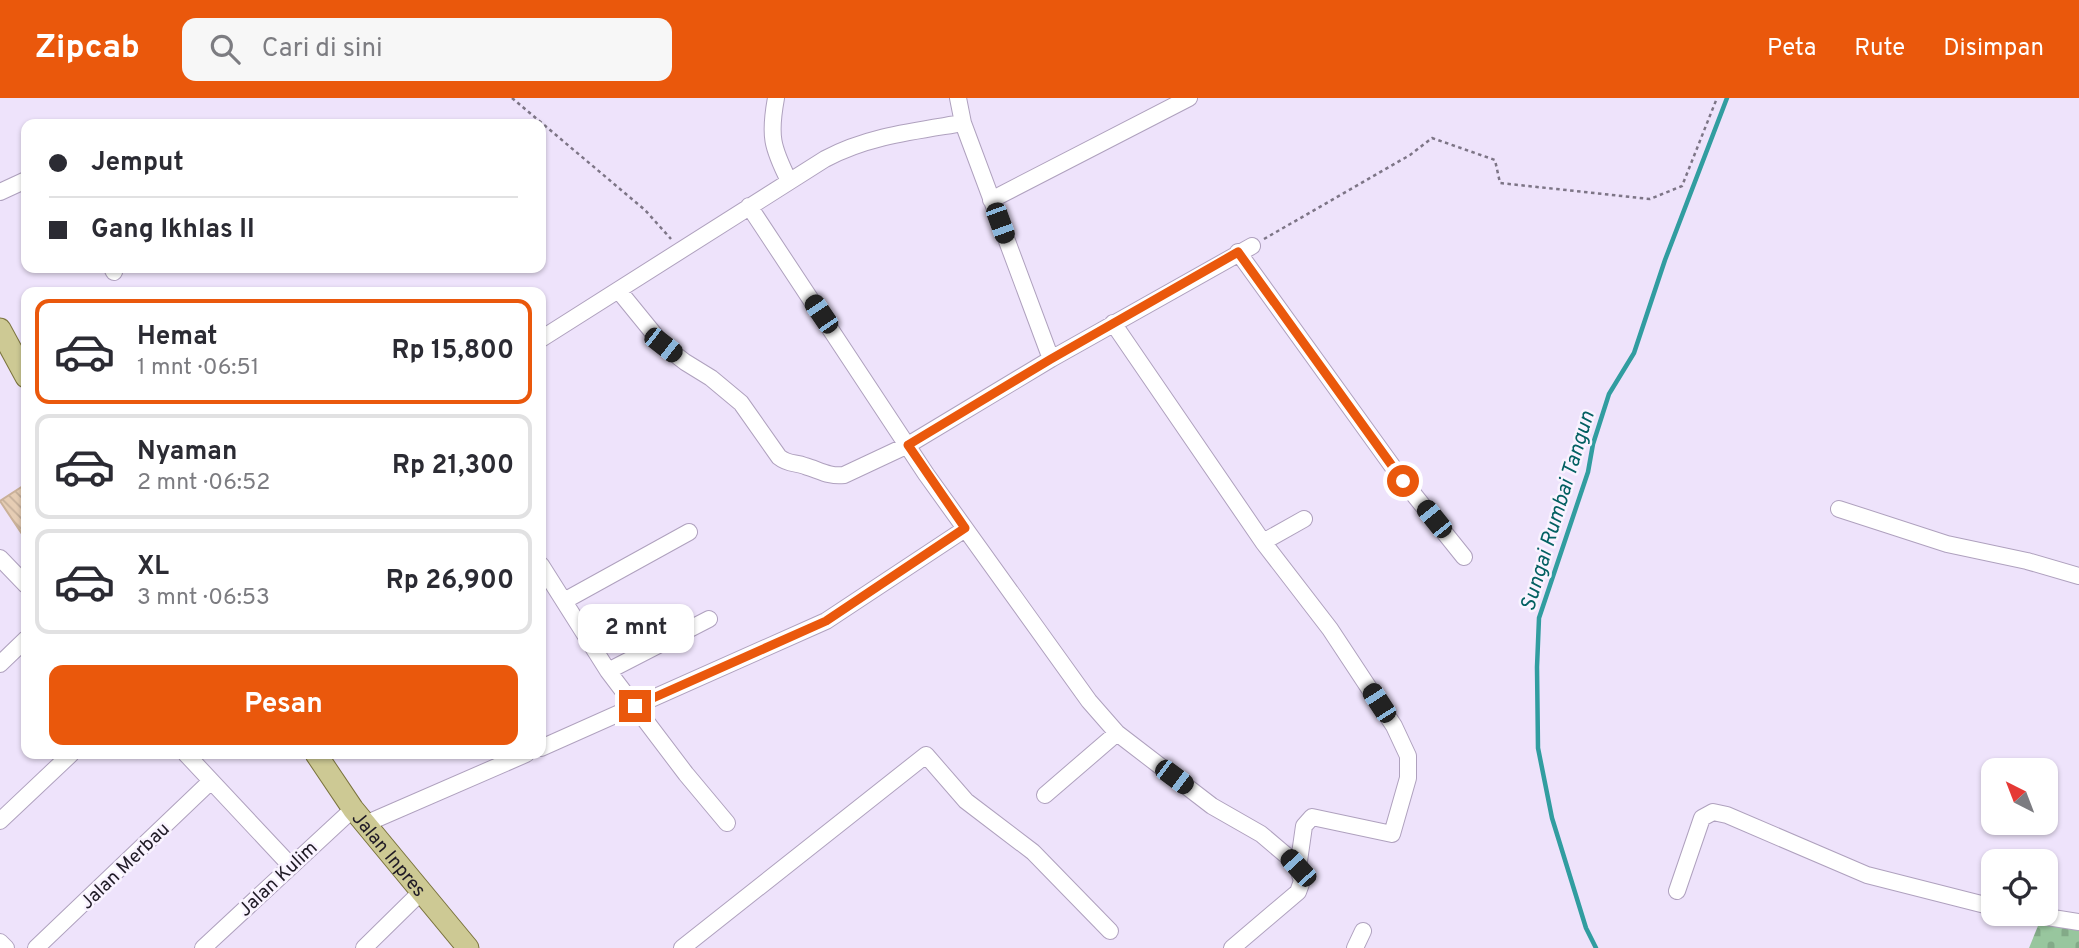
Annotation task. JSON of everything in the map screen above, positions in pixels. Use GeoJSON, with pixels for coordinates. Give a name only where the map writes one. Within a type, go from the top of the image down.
{"type":"FeatureCollection","features":[{"type":"Feature","properties":{"kind":"main road"},"geometry":{"type":"LineString","coordinates":[[0,329],[21,368]]}},
{"type":"Feature","properties":{"kind":"main road","name":"Jalan Inpres"},"geometry":{"type":"LineString","coordinates":[[319,759],[359,817],[468,948]]}},
{"type":"Feature","properties":{"kind":"street"},"geometry":{"type":"LineString","coordinates":[[776,98],[770,130],[776,156],[789,181]]}},
{"type":"Feature","properties":{"kind":"street"},"geometry":{"type":"LineString","coordinates":[[958,98],[963,123],[1051,359]]}},
{"type":"Feature","properties":{"kind":"street"},"geometry":{"type":"LineString","coordinates":[[991,200],[1189,98]]}},
{"type":"Feature","properties":{"kind":"street"},"geometry":{"type":"LineString","coordinates":[[546,336],[850,145],[878,137],[963,123]]}},
{"type":"Feature","properties":{"kind":"street"},"geometry":{"type":"LineString","coordinates":[[0,192],[21,182]]}},
{"type":"Feature","properties":{"kind":"street"},"geometry":{"type":"LineString","coordinates":[[749,206],[965,528],[1089,701],[1117,733],[1212,806],[1261,834],[1298,868]]}},
{"type":"Feature","properties":{"kind":"street"},"geometry":{"type":"LineString","coordinates":[[619,291],[663,345],[711,378],[741,403],[779,457],[786,462],[804,465],[826,474],[844,475],[908,445],[1112,323],[1245,249],[1403,481],[1464,557]]}},
{"type":"Feature","properties":{"kind":"street"},"geometry":{"type":"LineString","coordinates":[[1112,323],[1263,542],[1329,629],[1394,726],[1408,756],[1408,778],[1392,834],[1312,817],[1304,826],[1298,868],[1302,881],[1297,892],[1232,948]]}},
{"type":"Feature","properties":{"kind":"street"},"geometry":{"type":"LineString","coordinates":[[1839,509],[1947,544],[2027,561],[2079,576]]}},
{"type":"Feature","properties":{"kind":"street"},"geometry":{"type":"LineString","coordinates":[[1263,542],[1304,519]]}},
{"type":"Feature","properties":{"kind":"street"},"geometry":{"type":"LineString","coordinates":[[546,746],[832,617],[965,528]]}},
{"type":"Feature","properties":{"kind":"street"},"geometry":{"type":"LineString","coordinates":[[564,601],[689,532]]}},
{"type":"Feature","properties":{"kind":"street"},"geometry":{"type":"LineString","coordinates":[[0,558],[21,580]]}},
{"type":"Feature","properties":{"kind":"street"},"geometry":{"type":"LineString","coordinates":[[546,573],[608,671],[727,823]]}},
{"type":"Feature","properties":{"kind":"street"},"geometry":{"type":"LineString","coordinates":[[608,671],[709,619]]}},
{"type":"Feature","properties":{"kind":"street"},"geometry":{"type":"LineString","coordinates":[[0,664],[21,644]]}},
{"type":"Feature","properties":{"kind":"street"},"geometry":{"type":"LineString","coordinates":[[1045,795],[1117,733]]}},
{"type":"Feature","properties":{"kind":"street"},"geometry":{"type":"LineString","coordinates":[[682,948],[926,755],[966,801],[1032,852],[1110,931]]}},
{"type":"Feature","properties":{"kind":"street"},"geometry":{"type":"LineString","coordinates":[[0,821],[66,759]]}},
{"type":"Feature","properties":{"kind":"street"},"geometry":{"type":"LineString","coordinates":[[191,759],[290,865]]}},
{"type":"Feature","properties":{"kind":"street","name":"Jalan Kulim"},"geometry":{"type":"LineString","coordinates":[[203,948],[290,865],[359,817],[513,759]]}},
{"type":"Feature","properties":{"kind":"street","name":"Jalan Merbau"},"geometry":{"type":"LineString","coordinates":[[36,948],[211,781]]}},
{"type":"Feature","properties":{"kind":"street"},"geometry":{"type":"LineString","coordinates":[[1676,891],[1702,818],[1713,812],[1727,815],[1867,874],[1981,904]]}},
{"type":"Feature","properties":{"kind":"street"},"geometry":{"type":"LineString","coordinates":[[364,948],[421,892]]}},
{"type":"Feature","properties":{"kind":"street"},"geometry":{"type":"LineString","coordinates":[[2058,919],[2079,922]]}},
{"type":"Feature","properties":{"kind":"street"},"geometry":{"type":"LineString","coordinates":[[1355,948],[1363,931]]}},
{"type":"Feature","properties":{"kind":"street"},"geometry":{"type":"LineString","coordinates":[[0,942],[6,948]]}},
{"type":"Feature","properties":{"kind":"path"},"geometry":{"type":"LineString","coordinates":[[512,98],[537,119]]}},
{"type":"Feature","properties":{"kind":"path"},"geometry":{"type":"LineString","coordinates":[[1245,249],[1410,155],[1432,138],[1496,160],[1500,183],[1650,199],[1682,186],[1717,98]]}},
{"type":"Feature","properties":{"kind":"path"},"geometry":{"type":"LineString","coordinates":[[546,127],[645,210],[679,250]]}},
{"type":"Feature","properties":{"kind":"green space"},"geometry":{"type":"Polygon","coordinates":[[[2058,919],[2079,922],[2079,948],[2029,948],[2038,926],[2058,926],[2058,919]]]}},
{"type":"Feature","properties":{"kind":"building"},"geometry":{"type":"Polygon","coordinates":[[[21,487],[21,532],[0,501],[21,487]]]}},
{"type":"Feature","properties":{"kind":"waterway","name":"Sungai Rumbai Tangun"},"geometry":{"type":"LineString","coordinates":[[1596,948],[1586,928],[1552,818],[1538,748],[1539,618],[1588,472],[1593,444],[1609,394],[1634,353],[1665,260],[1727,98]]}},
{"type":"Feature","properties":{"kind":"route"},"geometry":{"type":"LineString","coordinates":[[635,706],[826,621],[965,528],[908,445],[1238,252],[1403,481]]}}]}
